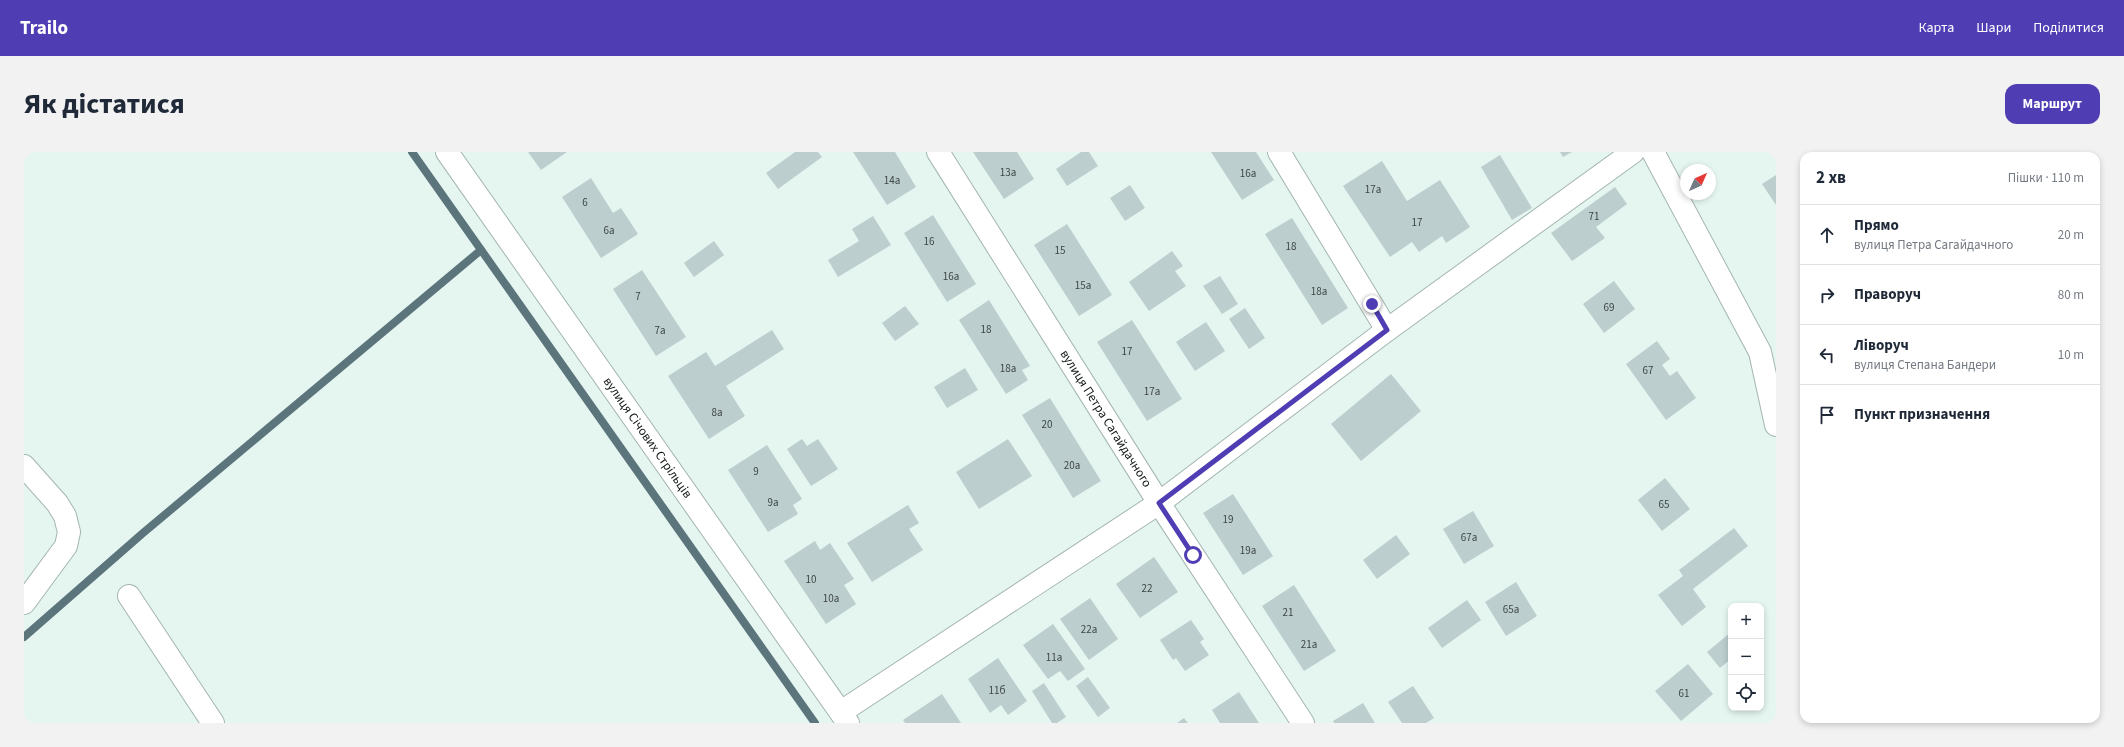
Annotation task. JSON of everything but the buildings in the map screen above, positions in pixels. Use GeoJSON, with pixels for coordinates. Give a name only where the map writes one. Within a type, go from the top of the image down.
{"type":"FeatureCollection","features":[{"type":"Feature","properties":{"kind":"street","name":"вулиця Січових Стрільців"},"geometry":{"type":"LineString","coordinates":[[447,152],[845,718]]}},
{"type":"Feature","properties":{"kind":"street","name":"вулиця Петра Сагайдачного"},"geometry":{"type":"LineString","coordinates":[[938,152],[1159,503],[1303,723]]}},
{"type":"Feature","properties":{"kind":"street"},"geometry":{"type":"LineString","coordinates":[[1279,152],[1387,330]]}},
{"type":"Feature","properties":{"kind":"street"},"geometry":{"type":"LineString","coordinates":[[845,718],[1159,503],[1387,330],[1633,152]]}},
{"type":"Feature","properties":{"kind":"street"},"geometry":{"type":"LineString","coordinates":[[1653,152],[1760,352],[1776,425]]}},
{"type":"Feature","properties":{"kind":"street"},"geometry":{"type":"LineString","coordinates":[[24,466],[57,503],[66,516],[69,532],[61,553],[24,603]]}},
{"type":"Feature","properties":{"kind":"street"},"geometry":{"type":"LineString","coordinates":[[24,578],[61,553]]}},
{"type":"Feature","properties":{"kind":"street"},"geometry":{"type":"LineString","coordinates":[[129,596],[213,723]]}},
{"type":"Feature","properties":{"kind":"waterway"},"geometry":{"type":"LineString","coordinates":[[412,152],[815,723]]}},
{"type":"Feature","properties":{"kind":"waterway"},"geometry":{"type":"LineString","coordinates":[[24,637],[143,533],[481,250]]}},
{"type":"Feature","properties":{"kind":"route"},"geometry":{"type":"LineString","coordinates":[[1193,555],[1159,503],[1387,330],[1372,304]]}}]}
